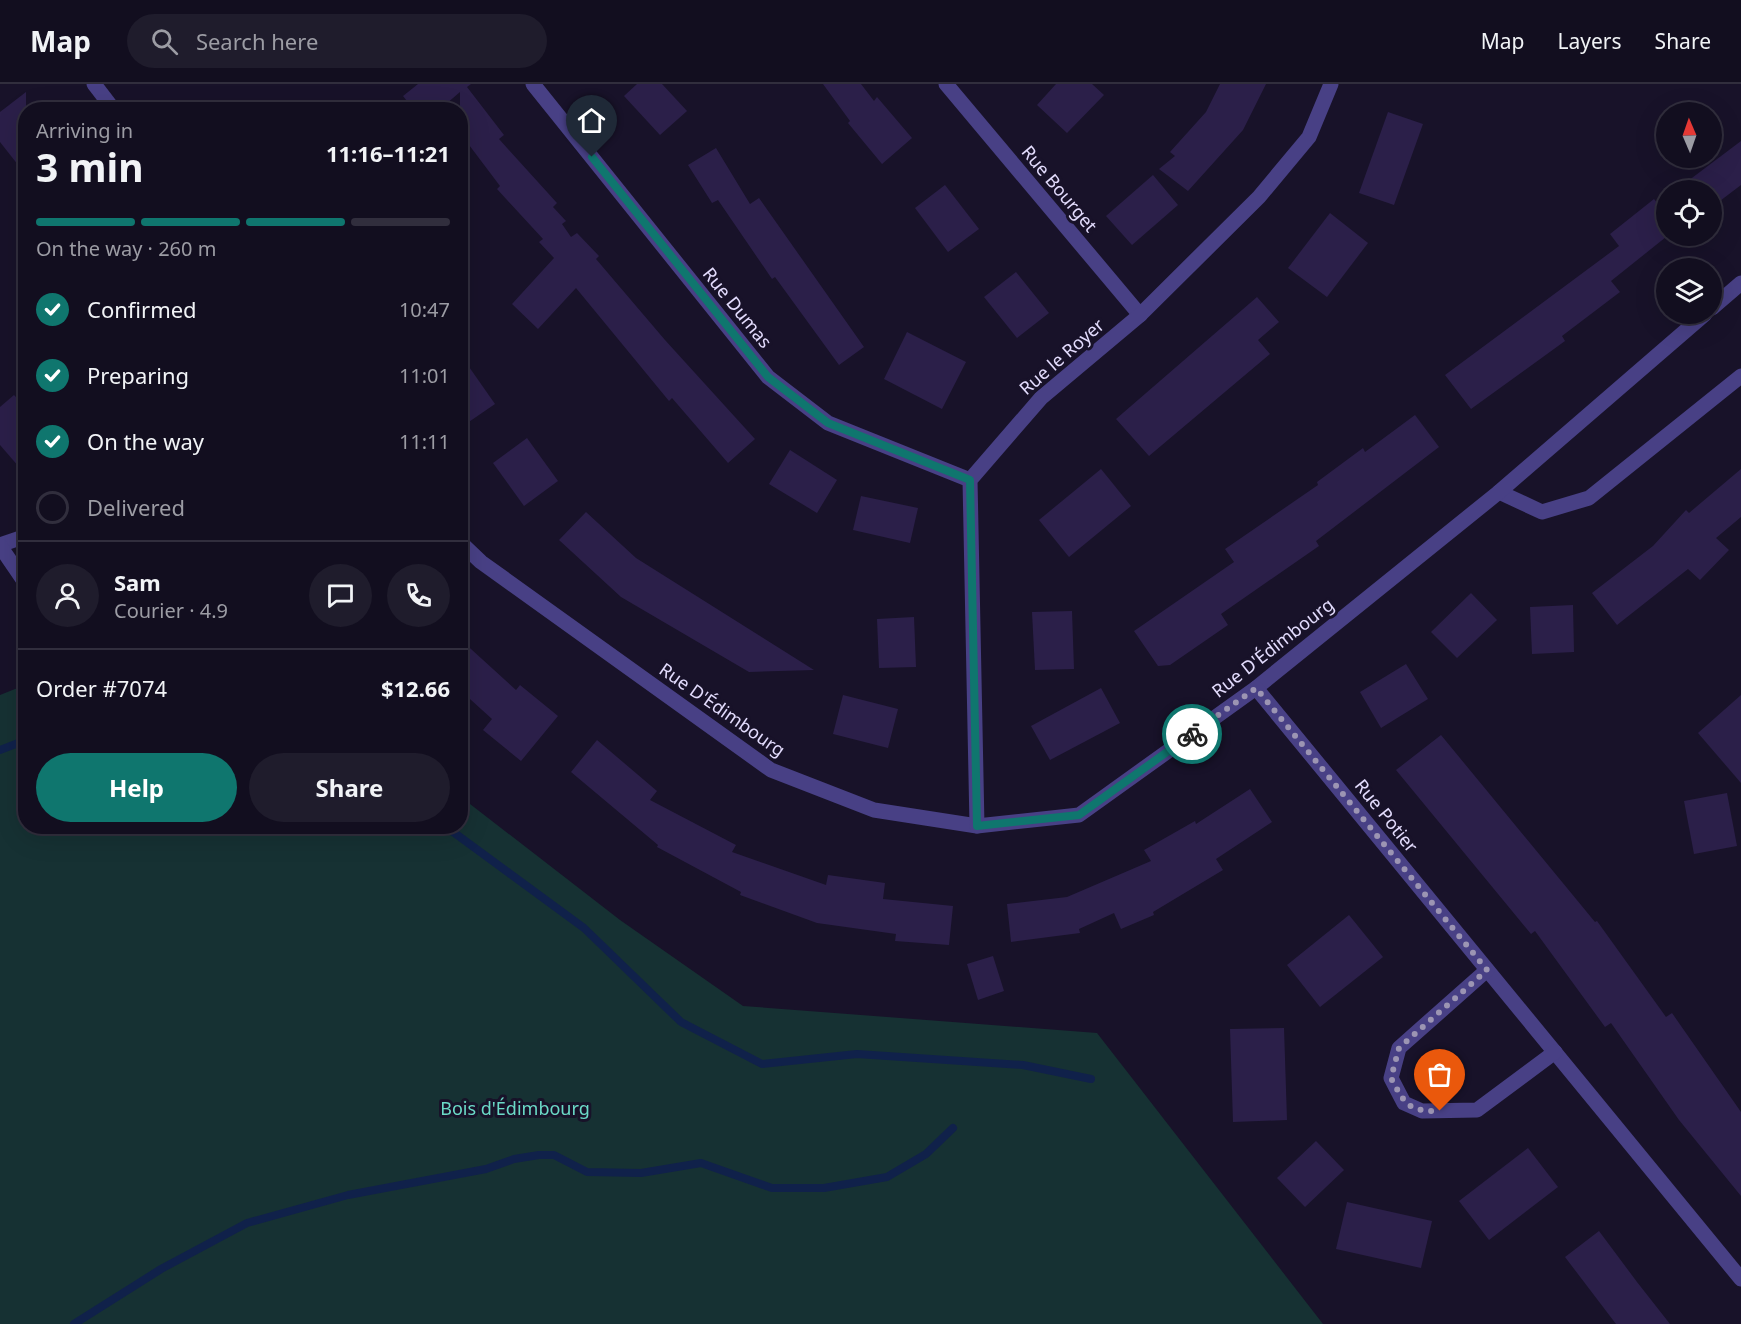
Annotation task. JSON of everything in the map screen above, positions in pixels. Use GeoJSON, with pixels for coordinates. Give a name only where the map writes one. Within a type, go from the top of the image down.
{"type":"FeatureCollection","features":[{"type":"Feature","properties":{"kind":"street"},"geometry":{"type":"LineString","coordinates":[[94,84],[108,102]]}},
{"type":"Feature","properties":{"kind":"street","name":"Rue Dumas"},"geometry":{"type":"LineString","coordinates":[[533,84],[768,377],[828,423],[970,480]]}},
{"type":"Feature","properties":{"kind":"street","name":"Rue le Royer"},"geometry":{"type":"LineString","coordinates":[[970,480],[1041,398],[1140,315],[1259,197],[1309,137],[1330,84]]}},
{"type":"Feature","properties":{"kind":"street","name":"Rue Bourget"},"geometry":{"type":"LineString","coordinates":[[948,85],[1140,315]]}},
{"type":"Feature","properties":{"kind":"street"},"geometry":{"type":"LineString","coordinates":[[1722,299],[1741,283]]}},
{"type":"Feature","properties":{"kind":"street","name":"Rue D'Édimbourg"},"geometry":{"type":"LineString","coordinates":[[468,550],[481,562],[771,770],[874,810],[977,826],[1079,815],[1256,688],[1499,492],[1693,324]]}},
{"type":"Feature","properties":{"kind":"street"},"geometry":{"type":"LineString","coordinates":[[1499,492],[1542,512],[1589,498],[1741,376]]}},
{"type":"Feature","properties":{"kind":"street"},"geometry":{"type":"LineString","coordinates":[[970,480],[977,826]]}},
{"type":"Feature","properties":{"kind":"street"},"geometry":{"type":"LineString","coordinates":[[18,539],[0,545],[18,572]]}},
{"type":"Feature","properties":{"kind":"street","name":"Rue Potier"},"geometry":{"type":"LineString","coordinates":[[1256,688],[1741,1279]]}},
{"type":"Feature","properties":{"kind":"street"},"geometry":{"type":"LineString","coordinates":[[1487,970],[1399,1048],[1391,1078],[1404,1103],[1422,1111],[1477,1110],[1555,1052]]}},
{"type":"Feature","properties":{"kind":"green space","name":"Bois d'Édimbourg"},"geometry":{"type":"Polygon","coordinates":[[[18,688],[18,834],[468,834],[468,802],[620,920],[743,1006],[1097,1033],[1323,1324],[0,1324],[0,695],[18,688]]]}},
{"type":"Feature","properties":{"kind":"building"},"geometry":{"type":"Polygon","coordinates":[[[418,84],[471,84],[467,87],[504,135],[499,139],[557,203],[553,207],[566,221],[562,224],[571,237],[577,233],[599,256],[596,259],[665,340],[755,439],[728,463],[672,398],[669,401],[576,288],[538,329],[512,304],[554,258],[539,242],[543,239],[497,189],[500,186],[468,144],[468,102],[460,102],[460,92],[448,102],[408,102],[403,96],[418,84]]]}},
{"type":"Feature","properties":{"kind":"building"},"geometry":{"type":"Polygon","coordinates":[[[637,84],[662,84],[687,111],[660,135],[624,96],[637,84]]]}},
{"type":"Feature","properties":{"kind":"building"},"geometry":{"type":"Polygon","coordinates":[[[823,84],[861,84],[874,101],[877,97],[912,138],[882,164],[848,123],[850,121],[823,84]]]}},
{"type":"Feature","properties":{"kind":"building"},"geometry":{"type":"Polygon","coordinates":[[[1056,84],[1092,84],[1104,95],[1067,133],[1037,105],[1056,84]]]}},
{"type":"Feature","properties":{"kind":"building"},"geometry":{"type":"Polygon","coordinates":[[[1220,84],[1266,84],[1243,130],[1188,191],[1159,169],[1175,156],[1170,152],[1206,112],[1220,84]]]}},
{"type":"Feature","properties":{"kind":"building"},"geometry":{"type":"Polygon","coordinates":[[[26,92],[26,102],[18,102],[18,165],[0,142],[0,112],[26,92]]]}},
{"type":"Feature","properties":{"kind":"building"},"geometry":{"type":"Polygon","coordinates":[[[1388,112],[1423,124],[1394,205],[1359,193],[1388,112]]]}},
{"type":"Feature","properties":{"kind":"building"},"geometry":{"type":"Polygon","coordinates":[[[1741,141],[1741,185],[1722,199],[1722,180],[1689,180],[1705,168],[1722,168],[1722,155],[1741,141]]]}},
{"type":"Feature","properties":{"kind":"building"},"geometry":{"type":"Polygon","coordinates":[[[716,148],[750,204],[759,198],[864,347],[839,365],[775,277],[772,279],[718,200],[712,203],[688,165],[716,148]]]}},
{"type":"Feature","properties":{"kind":"building"},"geometry":{"type":"Polygon","coordinates":[[[1153,175],[1178,205],[1132,245],[1106,216],[1153,175]]]}},
{"type":"Feature","properties":{"kind":"building"},"geometry":{"type":"Polygon","coordinates":[[[945,185],[979,229],[948,252],[915,208],[945,185]]]}},
{"type":"Feature","properties":{"kind":"building"},"geometry":{"type":"Polygon","coordinates":[[[1654,199],[1656,202],[1656,245],[1611,281],[1620,292],[1562,336],[1565,341],[1471,409],[1445,375],[1619,246],[1610,234],[1654,199]]]}},
{"type":"Feature","properties":{"kind":"building"},"geometry":{"type":"Polygon","coordinates":[[[1330,213],[1368,243],[1327,297],[1288,268],[1330,213]]]}},
{"type":"Feature","properties":{"kind":"building"},"geometry":{"type":"Polygon","coordinates":[[[1016,272],[1049,313],[1017,338],[984,297],[1016,272]]]}},
{"type":"Feature","properties":{"kind":"building"},"geometry":{"type":"Polygon","coordinates":[[[1257,297],[1279,322],[1258,340],[1270,354],[1149,456],[1116,419],[1257,297]]]}},
{"type":"Feature","properties":{"kind":"building"},"geometry":{"type":"Polygon","coordinates":[[[907,332],[966,362],[942,409],[884,379],[907,332]]]}},
{"type":"Feature","properties":{"kind":"building"},"geometry":{"type":"Polygon","coordinates":[[[468,365],[495,404],[468,423],[468,365]]]}},
{"type":"Feature","properties":{"kind":"building"},"geometry":{"type":"Polygon","coordinates":[[[14,395],[18,399],[18,466],[0,445],[0,407],[14,395]]]}},
{"type":"Feature","properties":{"kind":"building"},"geometry":{"type":"Polygon","coordinates":[[[1415,415],[1439,447],[1316,541],[1319,546],[1221,614],[1228,625],[1170,665],[1158,666],[1134,631],[1234,562],[1225,549],[1318,485],[1317,482],[1363,448],[1365,452],[1415,415]]]}},
{"type":"Feature","properties":{"kind":"building"},"geometry":{"type":"Polygon","coordinates":[[[527,438],[558,481],[524,506],[493,463],[527,438]]]}},
{"type":"Feature","properties":{"kind":"building"},"geometry":{"type":"Polygon","coordinates":[[[790,450],[837,480],[817,513],[769,484],[790,450]]]}},
{"type":"Feature","properties":{"kind":"building"},"geometry":{"type":"Polygon","coordinates":[[[1101,469],[1131,506],[1069,557],[1039,520],[1101,469]]]}},
{"type":"Feature","properties":{"kind":"building"},"geometry":{"type":"Polygon","coordinates":[[[1741,469],[1741,517],[1716,538],[1729,550],[1700,580],[1688,569],[1617,625],[1592,593],[1653,546],[1686,510],[1689,513],[1741,469]]]}},
{"type":"Feature","properties":{"kind":"building"},"geometry":{"type":"Polygon","coordinates":[[[861,496],[918,508],[910,543],[853,530],[861,496]]]}},
{"type":"Feature","properties":{"kind":"building"},"geometry":{"type":"Polygon","coordinates":[[[586,512],[636,558],[814,670],[749,672],[621,597],[559,540],[586,512]]]}},
{"type":"Feature","properties":{"kind":"building"},"geometry":{"type":"Polygon","coordinates":[[[1471,593],[1497,620],[1457,658],[1431,632],[1471,593]]]}},
{"type":"Feature","properties":{"kind":"building"},"geometry":{"type":"Polygon","coordinates":[[[1573,605],[1574,652],[1532,654],[1530,607],[1573,605]]]}},
{"type":"Feature","properties":{"kind":"building"},"geometry":{"type":"Polygon","coordinates":[[[1072,611],[1074,669],[1035,670],[1032,612],[1072,611]]]}},
{"type":"Feature","properties":{"kind":"building"},"geometry":{"type":"Polygon","coordinates":[[[914,617],[916,667],[879,668],[877,619],[914,617]]]}},
{"type":"Feature","properties":{"kind":"building"},"geometry":{"type":"Polygon","coordinates":[[[468,646],[516,690],[520,685],[558,716],[521,761],[483,730],[492,719],[468,697],[468,646]]]}},
{"type":"Feature","properties":{"kind":"building"},"geometry":{"type":"Polygon","coordinates":[[[1406,664],[1428,699],[1381,728],[1360,692],[1406,664]]]}},
{"type":"Feature","properties":{"kind":"building"},"geometry":{"type":"Polygon","coordinates":[[[1101,688],[1120,723],[1050,760],[1031,726],[1101,688]]]}},
{"type":"Feature","properties":{"kind":"building"},"geometry":{"type":"Polygon","coordinates":[[[843,695],[898,709],[888,748],[833,734],[843,695]]]}},
{"type":"Feature","properties":{"kind":"building"},"geometry":{"type":"Polygon","coordinates":[[[1741,695],[1741,783],[1698,733],[1741,695]]]}},
{"type":"Feature","properties":{"kind":"building"},"geometry":{"type":"Polygon","coordinates":[[[1441,735],[1595,922],[1597,921],[1666,1017],[1672,1013],[1741,1112],[1741,1196],[1679,1120],[1611,1023],[1605,1027],[1535,931],[1531,934],[1396,770],[1441,735]]]}},
{"type":"Feature","properties":{"kind":"building"},"geometry":{"type":"Polygon","coordinates":[[[597,740],[657,791],[650,800],[736,845],[732,852],[826,885],[828,875],[885,883],[883,899],[953,906],[949,945],[895,941],[896,934],[817,923],[740,895],[741,892],[657,847],[658,845],[571,772],[597,740]]]}},
{"type":"Feature","properties":{"kind":"building"},"geometry":{"type":"Polygon","coordinates":[[[1250,789],[1272,822],[1216,859],[1223,870],[1153,912],[1154,915],[1121,929],[1114,913],[1079,929],[1080,933],[1011,942],[1007,904],[1067,897],[1151,861],[1144,850],[1195,821],[1196,824],[1250,789]]]}},
{"type":"Feature","properties":{"kind":"building"},"geometry":{"type":"Polygon","coordinates":[[[1727,793],[1737,846],[1694,854],[1684,801],[1727,793]]]}},
{"type":"Feature","properties":{"kind":"building"},"geometry":{"type":"Polygon","coordinates":[[[1349,915],[1383,957],[1320,1007],[1287,965],[1349,915]]]}},
{"type":"Feature","properties":{"kind":"building"},"geometry":{"type":"Polygon","coordinates":[[[993,956],[1004,991],[978,1000],[967,964],[993,956]]]}},
{"type":"Feature","properties":{"kind":"building"},"geometry":{"type":"Polygon","coordinates":[[[1284,1028],[1287,1120],[1233,1122],[1230,1029],[1284,1028]]]}},
{"type":"Feature","properties":{"kind":"building"},"geometry":{"type":"Polygon","coordinates":[[[1316,1141],[1344,1170],[1305,1207],[1277,1178],[1316,1141]]]}},
{"type":"Feature","properties":{"kind":"building"},"geometry":{"type":"Polygon","coordinates":[[[1528,1148],[1558,1187],[1489,1240],[1459,1201],[1528,1148]]]}},
{"type":"Feature","properties":{"kind":"building"},"geometry":{"type":"Polygon","coordinates":[[[1347,1202],[1432,1221],[1421,1268],[1336,1249],[1347,1202]]]}},
{"type":"Feature","properties":{"kind":"building"},"geometry":{"type":"Polygon","coordinates":[[[1599,1231],[1670,1324],[1616,1324],[1565,1257],[1599,1231]]]}},
{"type":"Feature","properties":{"kind":"waterway"},"geometry":{"type":"LineString","coordinates":[[0,750],[18,743]]}},
{"type":"Feature","properties":{"kind":"waterway"},"geometry":{"type":"LineString","coordinates":[[456,834],[584,928],[681,1022],[762,1064],[857,1054],[1023,1065],[1091,1079]]}},
{"type":"Feature","properties":{"kind":"waterway"},"geometry":{"type":"LineString","coordinates":[[74,1324],[161,1269],[247,1223],[348,1195],[486,1169],[514,1159],[539,1155],[554,1155],[587,1172],[641,1173],[701,1163],[772,1188],[824,1188],[887,1177],[926,1154],[953,1128]]}},
{"type":"Feature","properties":{"kind":"way so far"},"geometry":{"type":"LineString","coordinates":[[1192,734],[1256,688],[1487,970],[1399,1048],[1391,1078],[1404,1103],[1422,1111],[1440,1111]]}},
{"type":"Feature","properties":{"kind":"route"},"geometry":{"type":"LineString","coordinates":[[592,157],[768,377],[828,423],[970,480],[977,826],[1079,815],[1192,734]]}}]}
